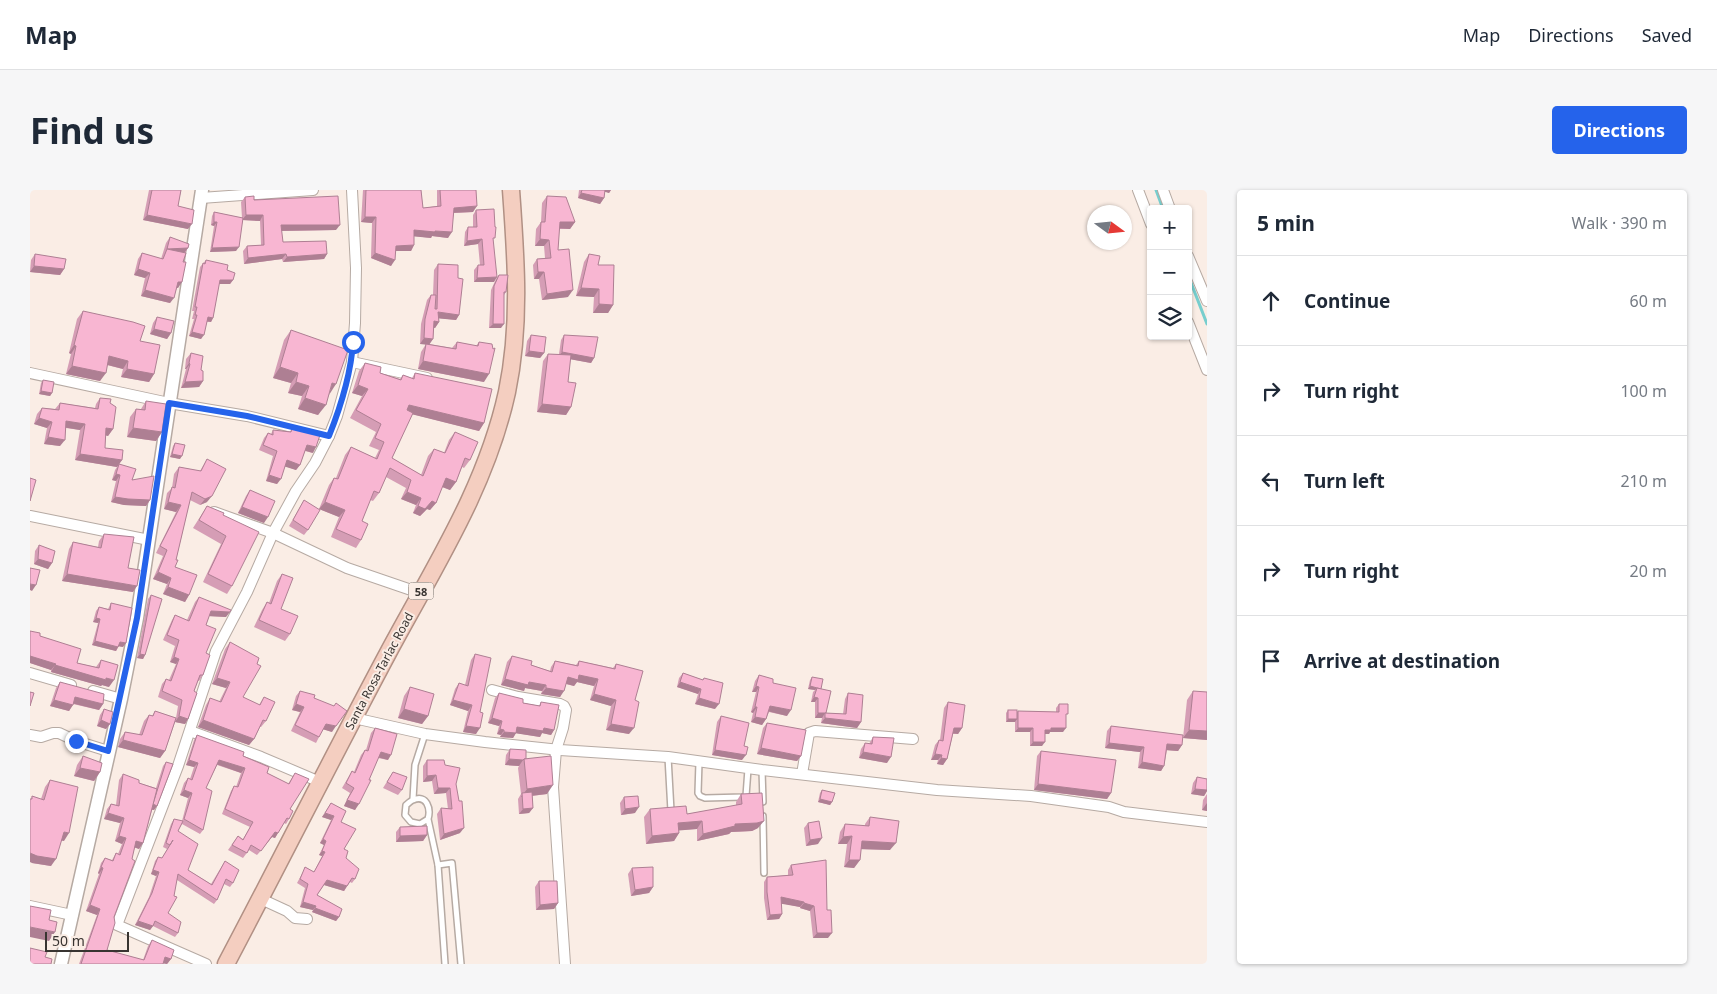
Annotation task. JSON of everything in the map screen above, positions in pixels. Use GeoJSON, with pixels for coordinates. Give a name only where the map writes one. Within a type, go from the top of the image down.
{"type":"FeatureCollection","features":[{"type":"Feature","properties":{"kind":"highway","name":"Santa Rosa-Tarlac Road"},"geometry":{"type":"LineString","coordinates":[[226,964],[320,782],[454,532],[481,477],[495,439],[502,393],[514,353],[517,301],[511,190]]}},
{"type":"Feature","properties":{"kind":"street"},"geometry":{"type":"LineString","coordinates":[[61,964],[137,618],[202,194],[313,190]]}},
{"type":"Feature","properties":{"kind":"street"},"geometry":{"type":"LineString","coordinates":[[206,964],[117,925],[178,766],[216,651],[247,592],[273,534],[296,491],[315,464],[337,416],[352,362],[356,277],[352,190]]}},
{"type":"Feature","properties":{"kind":"street"},"geometry":{"type":"LineString","coordinates":[[1138,190],[1147,214]]}},
{"type":"Feature","properties":{"kind":"street"},"geometry":{"type":"LineString","coordinates":[[1163,190],[1169,205]]}},
{"type":"Feature","properties":{"kind":"street"},"geometry":{"type":"LineString","coordinates":[[1192,265],[1207,301]]}},
{"type":"Feature","properties":{"kind":"street"},"geometry":{"type":"LineString","coordinates":[[1192,332],[1207,370]]}},
{"type":"Feature","properties":{"kind":"street"},"geometry":{"type":"LineString","coordinates":[[352,362],[434,379]]}},
{"type":"Feature","properties":{"kind":"street"},"geometry":{"type":"LineString","coordinates":[[30,373],[169,403],[247,416],[329,436]]}},
{"type":"Feature","properties":{"kind":"street"},"geometry":{"type":"LineString","coordinates":[[206,509],[273,534],[347,568],[420,593]]}},
{"type":"Feature","properties":{"kind":"street"},"geometry":{"type":"LineString","coordinates":[[30,516],[149,540]]}},
{"type":"Feature","properties":{"kind":"street"},"geometry":{"type":"LineString","coordinates":[[30,673],[120,699]]}},
{"type":"Feature","properties":{"kind":"street"},"geometry":{"type":"LineString","coordinates":[[492,690],[518,698],[564,706],[566,710],[556,750],[553,787],[565,964]]}},
{"type":"Feature","properties":{"kind":"street"},"geometry":{"type":"LineString","coordinates":[[354,718],[425,734],[556,750],[668,757],[936,790],[1031,796],[1109,807],[1124,812],[1207,822]]}},
{"type":"Feature","properties":{"kind":"street"},"geometry":{"type":"LineString","coordinates":[[190,730],[320,782]]}},
{"type":"Feature","properties":{"kind":"street"},"geometry":{"type":"LineString","coordinates":[[802,774],[807,738],[806,732],[831,731],[913,739]]}},
{"type":"Feature","properties":{"kind":"street"},"geometry":{"type":"LineString","coordinates":[[30,735],[41,737],[59,733],[76,741],[108,751]]}},
{"type":"Feature","properties":{"kind":"street"},"geometry":{"type":"LineString","coordinates":[[261,899],[286,910],[295,918],[307,920]]}},
{"type":"Feature","properties":{"kind":"street"},"geometry":{"type":"LineString","coordinates":[[30,906],[72,915]]}},
{"type":"Feature","properties":{"kind":"lane"},"geometry":{"type":"LineString","coordinates":[[413,800],[415,764],[425,734]]}},
{"type":"Feature","properties":{"kind":"lane"},"geometry":{"type":"LineString","coordinates":[[668,757],[671,811]]}},
{"type":"Feature","properties":{"kind":"lane"},"geometry":{"type":"LineString","coordinates":[[699,762],[698,792],[700,796],[705,798],[743,798],[746,796],[748,768]]}},
{"type":"Feature","properties":{"kind":"lane"},"geometry":{"type":"LineString","coordinates":[[762,770],[764,873]]}},
{"type":"Feature","properties":{"kind":"lane"},"geometry":{"type":"LineString","coordinates":[[428,819],[420,824],[411,822],[405,814],[406,805],[413,800],[421,799],[428,804],[430,811],[428,819],[438,865],[446,964]]}},
{"type":"Feature","properties":{"kind":"lane"},"geometry":{"type":"LineString","coordinates":[[438,865],[452,863],[461,964]]}},
{"type":"Feature","properties":{"kind":"building"},"geometry":{"type":"Polygon","coordinates":[[[152,190],[181,190],[178,206],[194,210],[192,224],[147,215],[152,190]]]}},
{"type":"Feature","properties":{"kind":"building"},"geometry":{"type":"Polygon","coordinates":[[[366,190],[421,190],[423,208],[441,206],[440,190],[476,190],[477,206],[454,208],[452,232],[414,230],[414,245],[396,246],[395,260],[375,253],[376,217],[365,217],[366,190]]]}},
{"type":"Feature","properties":{"kind":"building"},"geometry":{"type":"Polygon","coordinates":[[[582,190],[605,190],[604,198],[581,193],[582,190]]]}},
{"type":"Feature","properties":{"kind":"building"},"geometry":{"type":"Polygon","coordinates":[[[254,196],[254,200],[338,196],[340,225],[281,225],[283,242],[326,241],[327,254],[287,257],[286,254],[248,258],[247,246],[264,245],[263,215],[246,215],[245,197],[254,196]]]}},
{"type":"Feature","properties":{"kind":"building"},"geometry":{"type":"Polygon","coordinates":[[[547,196],[566,197],[575,222],[560,222],[558,250],[569,249],[573,290],[547,294],[544,272],[538,272],[537,259],[551,258],[549,240],[540,239],[541,222],[545,222],[547,196]]]}},
{"type":"Feature","properties":{"kind":"building"},"geometry":{"type":"Polygon","coordinates":[[[494,209],[496,227],[495,238],[493,238],[497,277],[477,278],[478,265],[484,265],[482,239],[467,241],[468,227],[477,227],[476,210],[494,209]]]}},
{"type":"Feature","properties":{"kind":"building"},"geometry":{"type":"Polygon","coordinates":[[[214,212],[243,218],[239,247],[212,248],[217,222],[214,222],[214,212]]]}},
{"type":"Feature","properties":{"kind":"building"},"geometry":{"type":"Polygon","coordinates":[[[170,237],[189,244],[188,248],[167,249],[170,237]]]}},
{"type":"Feature","properties":{"kind":"building"},"geometry":{"type":"Polygon","coordinates":[[[167,249],[186,253],[183,262],[186,262],[182,282],[178,282],[174,298],[145,290],[150,273],[138,269],[142,253],[163,259],[167,249]]]}},
{"type":"Feature","properties":{"kind":"building"},"geometry":{"type":"Polygon","coordinates":[[[35,254],[66,259],[64,269],[34,266],[35,254]]]}},
{"type":"Feature","properties":{"kind":"building"},"geometry":{"type":"Polygon","coordinates":[[[589,254],[600,256],[598,265],[614,265],[613,305],[599,304],[599,289],[581,288],[589,254]]]}},
{"type":"Feature","properties":{"kind":"building"},"geometry":{"type":"Polygon","coordinates":[[[206,260],[228,265],[227,270],[235,273],[233,280],[220,280],[213,318],[208,317],[204,335],[192,332],[197,315],[195,315],[197,307],[195,307],[203,263],[205,264],[206,260]]]}},
{"type":"Feature","properties":{"kind":"building"},"geometry":{"type":"Polygon","coordinates":[[[438,264],[458,265],[458,278],[463,279],[459,315],[438,312],[439,322],[434,321],[433,339],[424,338],[425,319],[431,295],[436,295],[435,309],[437,309],[438,264]]]}},
{"type":"Feature","properties":{"kind":"building"},"geometry":{"type":"Polygon","coordinates":[[[499,275],[508,275],[506,292],[504,292],[504,324],[493,324],[494,286],[499,275]]]}},
{"type":"Feature","properties":{"kind":"building"},"geometry":{"type":"Polygon","coordinates":[[[83,311],[145,326],[140,341],[160,345],[154,374],[127,369],[128,361],[109,356],[106,373],[72,366],[76,346],[74,345],[83,311]]]}},
{"type":"Feature","properties":{"kind":"building"},"geometry":{"type":"Polygon","coordinates":[[[157,317],[174,321],[171,333],[154,329],[157,317]]]}},
{"type":"Feature","properties":{"kind":"building"},"geometry":{"type":"Polygon","coordinates":[[[291,330],[348,350],[336,384],[332,383],[326,405],[305,398],[309,386],[296,382],[298,373],[280,367],[291,330]]]}},
{"type":"Feature","properties":{"kind":"building"},"geometry":{"type":"Polygon","coordinates":[[[531,335],[546,337],[544,353],[529,351],[531,335]]]}},
{"type":"Feature","properties":{"kind":"building"},"geometry":{"type":"Polygon","coordinates":[[[564,335],[598,337],[594,358],[562,352],[564,335]]]}},
{"type":"Feature","properties":{"kind":"building"},"geometry":{"type":"Polygon","coordinates":[[[457,342],[478,346],[479,342],[492,344],[493,349],[495,348],[489,374],[423,361],[426,344],[456,349],[457,342]]]}},
{"type":"Feature","properties":{"kind":"building"},"geometry":{"type":"Polygon","coordinates":[[[191,353],[203,356],[201,370],[203,371],[203,381],[185,382],[191,353]]]}},
{"type":"Feature","properties":{"kind":"building"},"geometry":{"type":"Polygon","coordinates":[[[548,354],[571,355],[568,382],[576,383],[571,407],[542,404],[548,354]]]}},
{"type":"Feature","properties":{"kind":"building"},"geometry":{"type":"Polygon","coordinates":[[[365,363],[381,367],[380,373],[401,380],[403,375],[414,379],[415,373],[492,389],[484,423],[409,405],[407,410],[413,413],[392,458],[423,476],[434,449],[445,453],[455,432],[478,442],[470,460],[465,458],[456,482],[446,478],[436,503],[432,501],[425,509],[418,506],[421,498],[407,492],[411,480],[390,468],[379,493],[374,491],[362,521],[368,524],[361,540],[336,529],[345,510],[325,502],[334,478],[338,479],[351,447],[377,459],[384,442],[375,438],[381,424],[356,410],[368,389],[358,385],[365,363]]]}},
{"type":"Feature","properties":{"kind":"building"},"geometry":{"type":"Polygon","coordinates":[[[43,380],[54,382],[52,393],[41,391],[43,380]]]}},
{"type":"Feature","properties":{"kind":"building"},"geometry":{"type":"Polygon","coordinates":[[[100,398],[111,399],[110,403],[116,407],[113,429],[106,428],[105,448],[123,450],[122,460],[80,454],[85,424],[66,421],[65,440],[48,437],[52,422],[39,418],[42,408],[59,410],[60,403],[98,409],[100,398]]]}},
{"type":"Feature","properties":{"kind":"building"},"geometry":{"type":"Polygon","coordinates":[[[146,401],[166,404],[162,432],[133,428],[136,409],[145,410],[146,401]]]}},
{"type":"Feature","properties":{"kind":"building"},"geometry":{"type":"Polygon","coordinates":[[[292,428],[320,435],[316,447],[307,445],[300,465],[287,460],[281,479],[269,475],[277,451],[263,445],[268,433],[273,435],[273,430],[291,432],[292,428]]]}},
{"type":"Feature","properties":{"kind":"building"},"geometry":{"type":"Polygon","coordinates":[[[175,443],[185,445],[182,456],[172,454],[175,443]]]}},
{"type":"Feature","properties":{"kind":"building"},"geometry":{"type":"Polygon","coordinates":[[[207,459],[226,469],[212,496],[205,499],[192,492],[175,567],[197,575],[189,595],[168,587],[171,578],[158,572],[167,550],[160,546],[181,505],[168,502],[172,487],[175,488],[179,467],[201,471],[207,459]]]}},
{"type":"Feature","properties":{"kind":"building"},"geometry":{"type":"Polygon","coordinates":[[[119,464],[136,469],[132,480],[154,476],[150,500],[115,497],[120,475],[116,474],[119,464]]]}},
{"type":"Feature","properties":{"kind":"building"},"geometry":{"type":"Polygon","coordinates":[[[30,478],[36,480],[30,501],[30,478]]]}},
{"type":"Feature","properties":{"kind":"building"},"geometry":{"type":"Polygon","coordinates":[[[250,490],[275,501],[268,517],[242,507],[250,490]]]}},
{"type":"Feature","properties":{"kind":"building"},"geometry":{"type":"Polygon","coordinates":[[[304,500],[320,510],[308,530],[293,520],[304,500]]]}},
{"type":"Feature","properties":{"kind":"building"},"geometry":{"type":"Polygon","coordinates":[[[207,506],[259,532],[232,586],[208,574],[226,536],[199,520],[207,506]]]}},
{"type":"Feature","properties":{"kind":"building"},"geometry":{"type":"Polygon","coordinates":[[[104,534],[134,537],[128,568],[140,570],[137,586],[67,574],[73,542],[101,548],[104,534]]]}},
{"type":"Feature","properties":{"kind":"building"},"geometry":{"type":"Polygon","coordinates":[[[39,545],[55,551],[52,563],[38,559],[39,545]]]}},
{"type":"Feature","properties":{"kind":"building"},"geometry":{"type":"Polygon","coordinates":[[[30,568],[40,570],[36,585],[30,584],[30,568]]]}},
{"type":"Feature","properties":{"kind":"building"},"geometry":{"type":"Polygon","coordinates":[[[282,574],[293,578],[281,609],[298,616],[290,634],[259,620],[267,602],[271,604],[282,574]]]}},
{"type":"Feature","properties":{"kind":"building"},"geometry":{"type":"Polygon","coordinates":[[[151,595],[162,599],[145,655],[140,654],[151,595]]]}},
{"type":"Feature","properties":{"kind":"building"},"geometry":{"type":"Polygon","coordinates":[[[199,597],[231,610],[230,612],[211,611],[206,625],[216,629],[206,653],[210,655],[203,675],[200,675],[194,691],[197,693],[188,719],[179,716],[182,700],[162,691],[166,679],[171,681],[179,659],[174,657],[179,640],[167,635],[175,615],[189,621],[199,597]]]}},
{"type":"Feature","properties":{"kind":"building"},"geometry":{"type":"Polygon","coordinates":[[[111,603],[132,608],[126,643],[120,642],[118,647],[95,641],[100,619],[96,618],[99,607],[110,610],[111,603]]]}},
{"type":"Feature","properties":{"kind":"building"},"geometry":{"type":"Polygon","coordinates":[[[30,631],[81,649],[77,663],[99,668],[101,660],[118,665],[114,680],[106,678],[106,680],[30,656],[30,631]]]}},
{"type":"Feature","properties":{"kind":"building"},"geometry":{"type":"Polygon","coordinates":[[[230,642],[259,658],[257,664],[261,666],[243,697],[260,705],[264,697],[275,702],[266,721],[263,720],[254,739],[203,720],[210,698],[221,702],[230,682],[217,678],[230,642]]]}},
{"type":"Feature","properties":{"kind":"building"},"geometry":{"type":"Polygon","coordinates":[[[475,654],[491,658],[480,712],[483,713],[480,728],[466,726],[472,705],[453,700],[459,683],[468,686],[475,654]]]}},
{"type":"Feature","properties":{"kind":"building"},"geometry":{"type":"Polygon","coordinates":[[[512,656],[532,661],[531,665],[552,672],[555,661],[578,666],[579,661],[615,669],[616,664],[643,671],[635,700],[639,702],[634,728],[611,724],[616,700],[594,694],[598,679],[579,675],[578,680],[568,677],[564,691],[546,688],[546,685],[529,682],[528,685],[505,679],[512,656]]]}},
{"type":"Feature","properties":{"kind":"building"},"geometry":{"type":"Polygon","coordinates":[[[683,673],[703,680],[704,678],[723,683],[719,704],[699,698],[701,689],[680,682],[683,673]]]}},
{"type":"Feature","properties":{"kind":"building"},"geometry":{"type":"Polygon","coordinates":[[[759,675],[773,679],[773,683],[796,688],[791,710],[770,706],[766,719],[755,717],[759,687],[756,686],[759,675]]]}},
{"type":"Feature","properties":{"kind":"building"},"geometry":{"type":"Polygon","coordinates":[[[812,677],[823,679],[821,689],[810,686],[812,677]]]}},
{"type":"Feature","properties":{"kind":"building"},"geometry":{"type":"Polygon","coordinates":[[[60,682],[104,694],[103,704],[75,697],[73,705],[54,700],[60,682]]]}},
{"type":"Feature","properties":{"kind":"building"},"geometry":{"type":"Polygon","coordinates":[[[410,687],[434,694],[428,716],[404,709],[410,687]]]}},
{"type":"Feature","properties":{"kind":"building"},"geometry":{"type":"Polygon","coordinates":[[[817,688],[831,691],[826,713],[818,713],[818,698],[814,697],[817,688]]]}},
{"type":"Feature","properties":{"kind":"building"},"geometry":{"type":"Polygon","coordinates":[[[300,691],[315,695],[314,698],[334,706],[336,703],[347,711],[336,726],[326,724],[319,737],[295,725],[304,707],[296,704],[300,691]]]}},
{"type":"Feature","properties":{"kind":"building"},"geometry":{"type":"Polygon","coordinates":[[[1193,691],[1207,692],[1207,731],[1189,730],[1193,691]]]}},
{"type":"Feature","properties":{"kind":"building"},"geometry":{"type":"Polygon","coordinates":[[[30,692],[34,693],[30,706],[30,692]]]}},
{"type":"Feature","properties":{"kind":"building"},"geometry":{"type":"Polygon","coordinates":[[[499,693],[523,699],[523,703],[540,706],[541,702],[559,705],[554,730],[544,728],[543,731],[517,727],[516,733],[504,732],[504,730],[500,729],[502,721],[492,718],[499,693]]]}},
{"type":"Feature","properties":{"kind":"building"},"geometry":{"type":"Polygon","coordinates":[[[848,693],[863,695],[861,722],[825,718],[825,713],[846,714],[848,693]]]}},
{"type":"Feature","properties":{"kind":"building"},"geometry":{"type":"Polygon","coordinates":[[[948,702],[965,705],[962,728],[954,728],[947,759],[941,758],[942,755],[935,754],[939,740],[943,741],[948,702]]]}},
{"type":"Feature","properties":{"kind":"building"},"geometry":{"type":"Polygon","coordinates":[[[1059,704],[1068,704],[1066,728],[1045,730],[1045,742],[1033,742],[1033,728],[1018,728],[1018,711],[1059,712],[1059,704]]]}},
{"type":"Feature","properties":{"kind":"building"},"geometry":{"type":"Polygon","coordinates":[[[104,709],[113,712],[110,724],[101,720],[104,709]]]}},
{"type":"Feature","properties":{"kind":"building"},"geometry":{"type":"Polygon","coordinates":[[[1008,710],[1017,710],[1017,719],[1008,719],[1008,710]]]}},
{"type":"Feature","properties":{"kind":"building"},"geometry":{"type":"Polygon","coordinates":[[[155,711],[176,718],[165,751],[123,740],[125,732],[142,735],[149,715],[153,716],[155,711]]]}},
{"type":"Feature","properties":{"kind":"building"},"geometry":{"type":"Polygon","coordinates":[[[721,716],[749,723],[744,746],[748,747],[746,755],[715,750],[721,716]]]}},
{"type":"Feature","properties":{"kind":"building"},"geometry":{"type":"Polygon","coordinates":[[[767,723],[806,730],[801,756],[761,748],[767,723]]]}},
{"type":"Feature","properties":{"kind":"building"},"geometry":{"type":"Polygon","coordinates":[[[1111,726],[1183,735],[1182,745],[1167,744],[1164,766],[1142,762],[1144,747],[1109,743],[1111,726]]]}},
{"type":"Feature","properties":{"kind":"building"},"geometry":{"type":"Polygon","coordinates":[[[375,728],[397,734],[391,755],[381,752],[369,780],[371,780],[359,804],[347,800],[354,788],[346,783],[352,771],[355,773],[365,750],[368,751],[375,728]]]}},
{"type":"Feature","properties":{"kind":"building"},"geometry":{"type":"Polygon","coordinates":[[[197,735],[244,752],[243,756],[269,767],[267,773],[289,784],[295,773],[309,779],[290,809],[293,811],[289,819],[287,818],[278,833],[275,832],[261,851],[251,845],[247,853],[232,845],[238,836],[243,840],[253,822],[225,809],[234,786],[238,787],[245,768],[219,760],[206,788],[212,791],[203,830],[184,819],[192,793],[184,790],[188,778],[192,780],[198,763],[189,760],[197,735]]]}},
{"type":"Feature","properties":{"kind":"building"},"geometry":{"type":"Polygon","coordinates":[[[873,737],[894,738],[891,757],[863,752],[865,743],[872,744],[873,737]]]}},
{"type":"Feature","properties":{"kind":"building"},"geometry":{"type":"Polygon","coordinates":[[[510,749],[526,750],[526,759],[509,759],[510,749]]]}},
{"type":"Feature","properties":{"kind":"building"},"geometry":{"type":"Polygon","coordinates":[[[1041,751],[1116,760],[1111,793],[1038,784],[1041,751]]]}},
{"type":"Feature","properties":{"kind":"building"},"geometry":{"type":"Polygon","coordinates":[[[83,756],[102,763],[100,772],[80,768],[83,756]]]}},
{"type":"Feature","properties":{"kind":"building"},"geometry":{"type":"Polygon","coordinates":[[[551,756],[553,785],[527,789],[524,759],[551,756]]]}},
{"type":"Feature","properties":{"kind":"building"},"geometry":{"type":"Polygon","coordinates":[[[427,760],[444,760],[445,765],[460,768],[456,784],[459,801],[462,801],[464,828],[444,834],[441,808],[452,809],[450,788],[438,788],[436,775],[427,776],[427,760]]]}},
{"type":"Feature","properties":{"kind":"building"},"geometry":{"type":"Polygon","coordinates":[[[166,762],[173,764],[157,806],[153,804],[166,762]]]}},
{"type":"Feature","properties":{"kind":"building"},"geometry":{"type":"Polygon","coordinates":[[[393,772],[407,777],[402,790],[387,782],[393,772]]]}},
{"type":"Feature","properties":{"kind":"building"},"geometry":{"type":"Polygon","coordinates":[[[123,774],[139,780],[139,783],[157,789],[143,843],[136,841],[132,859],[135,861],[114,917],[115,923],[107,950],[144,960],[152,940],[174,950],[171,959],[165,957],[163,964],[81,964],[100,909],[90,905],[103,868],[101,867],[105,858],[113,861],[116,853],[120,855],[126,838],[119,836],[124,818],[108,813],[111,804],[119,806],[123,774]]]}},
{"type":"Feature","properties":{"kind":"building"},"geometry":{"type":"Polygon","coordinates":[[[1197,777],[1207,779],[1207,790],[1195,789],[1197,777]]]}},
{"type":"Feature","properties":{"kind":"building"},"geometry":{"type":"Polygon","coordinates":[[[50,780],[78,787],[69,833],[64,832],[56,859],[30,853],[30,799],[32,799],[32,796],[44,800],[50,780]]]}},
{"type":"Feature","properties":{"kind":"building"},"geometry":{"type":"Polygon","coordinates":[[[822,790],[835,793],[832,802],[820,799],[822,790]]]}},
{"type":"Feature","properties":{"kind":"building"},"geometry":{"type":"Polygon","coordinates":[[[532,792],[533,808],[523,809],[522,793],[532,792]]]}},
{"type":"Feature","properties":{"kind":"building"},"geometry":{"type":"Polygon","coordinates":[[[762,793],[764,821],[735,824],[735,826],[703,834],[702,821],[678,823],[679,833],[652,836],[650,809],[686,806],[687,814],[742,804],[741,794],[762,793]]]}},
{"type":"Feature","properties":{"kind":"building"},"geometry":{"type":"Polygon","coordinates":[[[638,796],[639,807],[625,809],[624,797],[638,796]]]}},
{"type":"Feature","properties":{"kind":"building"},"geometry":{"type":"Polygon","coordinates":[[[331,803],[346,811],[341,822],[356,829],[344,849],[348,851],[346,858],[359,869],[355,879],[352,878],[347,886],[327,880],[317,895],[342,909],[339,917],[303,902],[308,884],[300,879],[305,867],[314,872],[325,852],[322,851],[326,841],[323,839],[334,816],[325,813],[331,803]]]}},
{"type":"Feature","properties":{"kind":"building"},"geometry":{"type":"Polygon","coordinates":[[[870,817],[899,821],[896,843],[862,841],[860,860],[849,860],[852,836],[843,837],[845,824],[869,826],[870,817]]]}},
{"type":"Feature","properties":{"kind":"building"},"geometry":{"type":"Polygon","coordinates":[[[174,819],[183,821],[178,831],[198,844],[188,870],[212,885],[225,861],[239,870],[233,883],[226,879],[217,900],[178,874],[174,896],[177,897],[168,913],[181,922],[178,933],[155,921],[153,926],[138,921],[152,893],[159,872],[153,870],[158,857],[162,858],[170,845],[166,843],[174,819]]]}},
{"type":"Feature","properties":{"kind":"building"},"geometry":{"type":"Polygon","coordinates":[[[819,821],[822,838],[810,840],[808,823],[819,821]]]}},
{"type":"Feature","properties":{"kind":"building"},"geometry":{"type":"Polygon","coordinates":[[[427,826],[427,835],[400,836],[400,827],[427,826]]]}},
{"type":"Feature","properties":{"kind":"building"},"geometry":{"type":"Polygon","coordinates":[[[826,860],[827,910],[831,910],[832,933],[817,933],[814,906],[804,902],[781,897],[782,914],[770,915],[767,877],[793,875],[791,865],[826,860]]]}},
{"type":"Feature","properties":{"kind":"building"},"geometry":{"type":"Polygon","coordinates":[[[653,867],[653,887],[635,890],[632,868],[653,867]]]}},
{"type":"Feature","properties":{"kind":"building"},"geometry":{"type":"Polygon","coordinates":[[[539,881],[557,881],[558,903],[540,905],[539,881]]]}},
{"type":"Feature","properties":{"kind":"building"},"geometry":{"type":"Polygon","coordinates":[[[30,906],[51,910],[49,920],[57,922],[55,932],[30,927],[30,906]]]}},
{"type":"Feature","properties":{"kind":"building"},"geometry":{"type":"Polygon","coordinates":[[[30,948],[47,952],[45,957],[52,959],[51,964],[30,964],[30,948]]]}},
{"type":"Feature","properties":{"kind":"waterway"},"geometry":{"type":"LineString","coordinates":[[1156,190],[1162,205]]}},
{"type":"Feature","properties":{"kind":"waterway"},"geometry":{"type":"LineString","coordinates":[[1192,285],[1207,324]]}},
{"type":"Feature","properties":{"kind":"route"},"geometry":{"type":"LineString","coordinates":[[76,741],[108,751],[137,618],[169,403],[247,416],[329,436],[337,416],[352,362],[353,342]]}}]}
